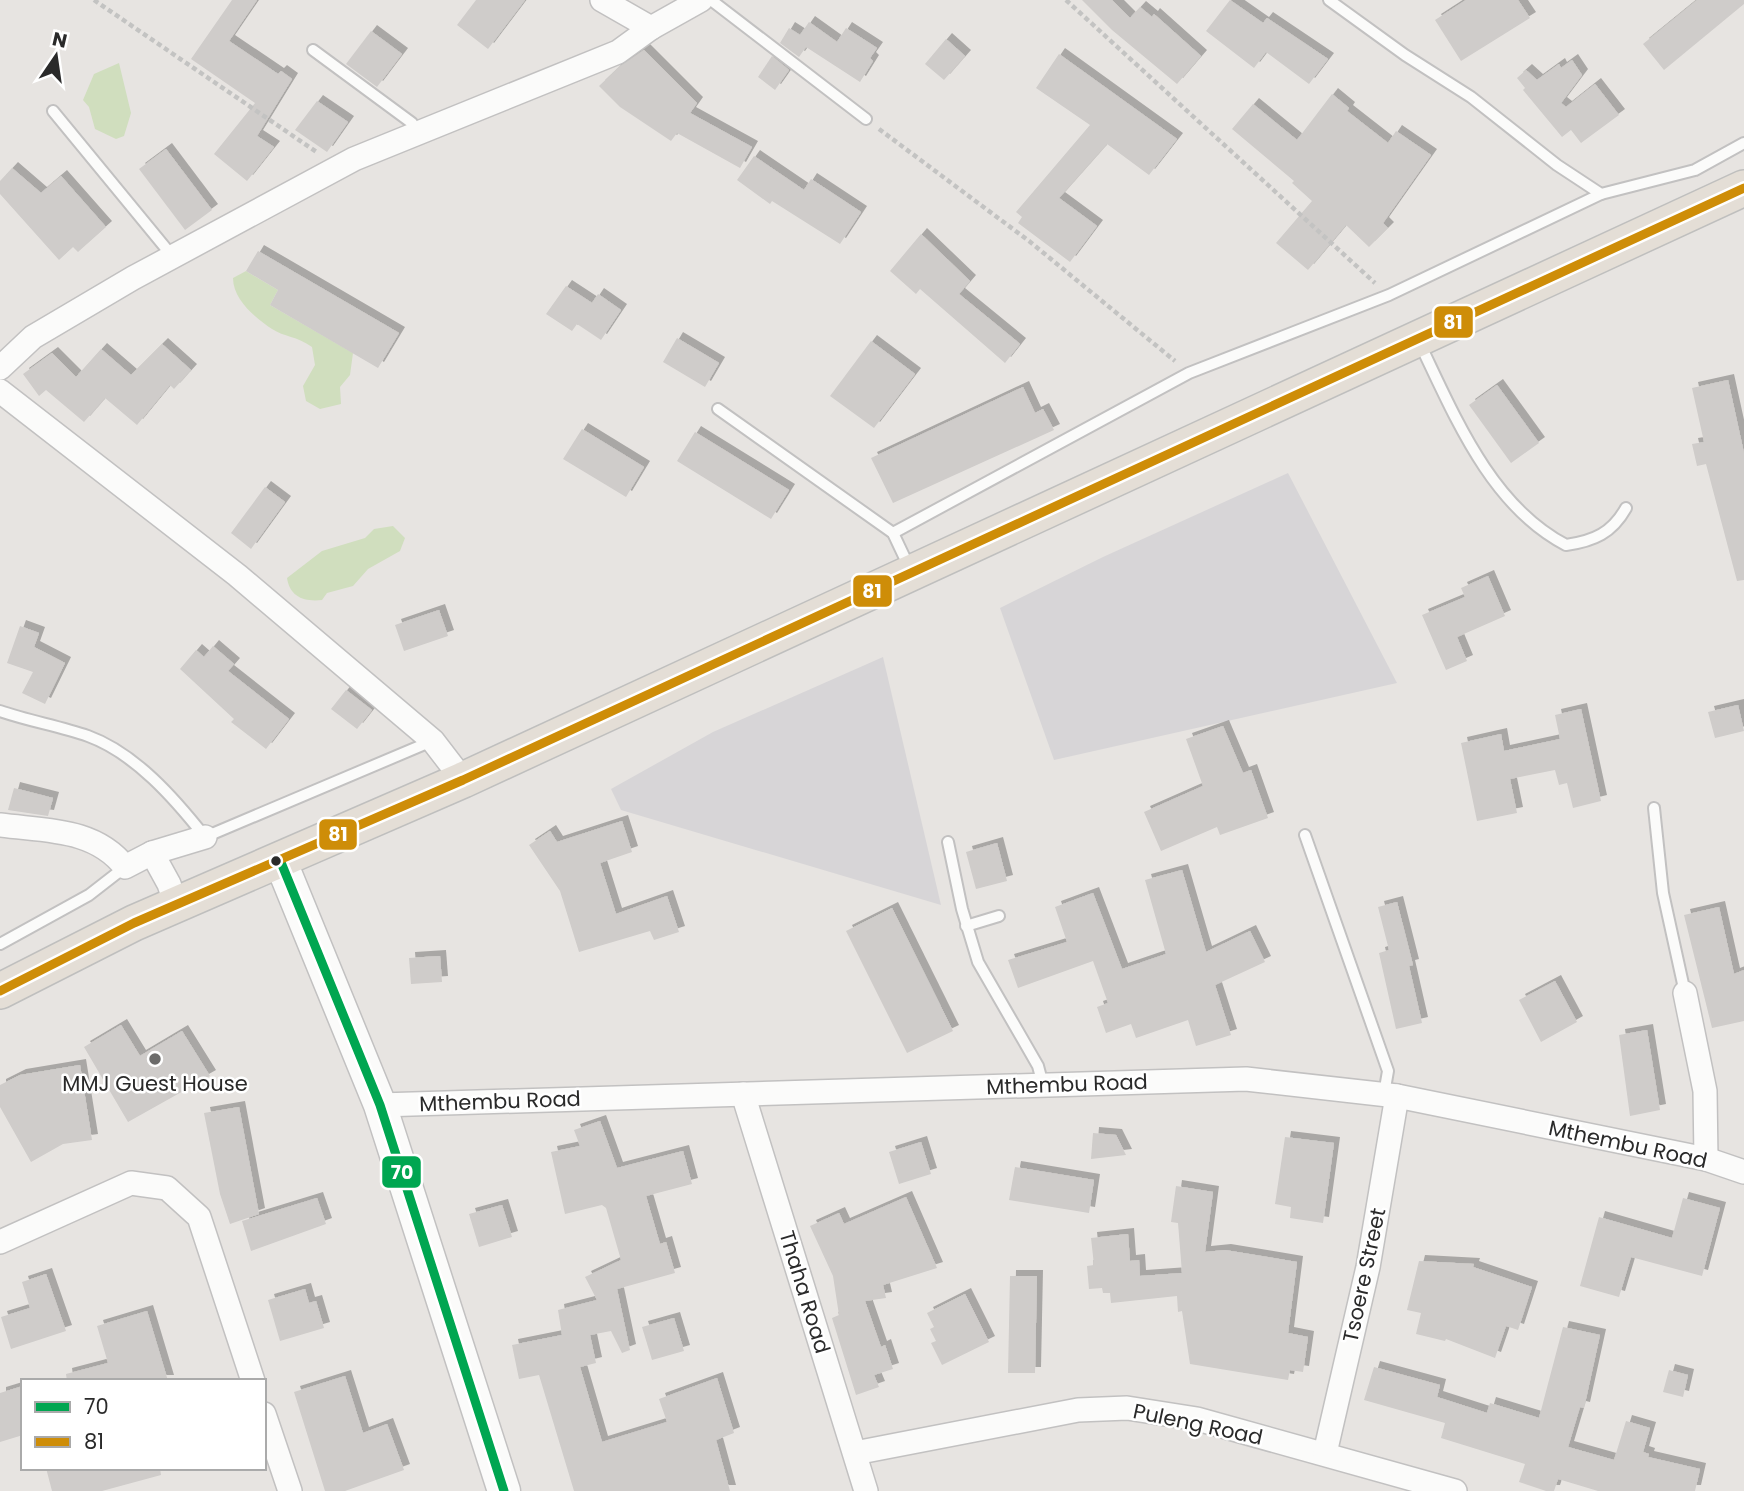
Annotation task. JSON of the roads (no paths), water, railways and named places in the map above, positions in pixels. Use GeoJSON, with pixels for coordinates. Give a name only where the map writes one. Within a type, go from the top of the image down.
{"type":"FeatureCollection","features":[{"type":"Feature","properties":{"kind":"main road"},"geometry":{"type":"LineString","coordinates":[[0,991],[176,905],[463,780],[1744,188]]}},
{"type":"Feature","properties":{"kind":"street"},"geometry":{"type":"LineString","coordinates":[[602,0],[651,28]]}},
{"type":"Feature","properties":{"kind":"street"},"geometry":{"type":"LineString","coordinates":[[0,368],[33,337],[339,167],[618,52],[651,28],[701,0]]}},
{"type":"Feature","properties":{"kind":"street"},"geometry":{"type":"LineString","coordinates":[[0,391],[237,575],[433,741],[463,780]]}},
{"type":"Feature","properties":{"kind":"street"},"geometry":{"type":"LineString","coordinates":[[0,825],[77,834],[106,847],[125,867],[152,853],[205,837]]}},
{"type":"Feature","properties":{"kind":"street"},"geometry":{"type":"LineString","coordinates":[[152,853],[169,884],[176,905]]}},
{"type":"Feature","properties":{"kind":"street"},"geometry":{"type":"LineString","coordinates":[[280,860],[380,1105],[504,1491]]}},
{"type":"Feature","properties":{"kind":"street"},"geometry":{"type":"LineString","coordinates":[[1685,993],[1705,1091],[1706,1159]]}},
{"type":"Feature","properties":{"kind":"street","name":"Mthembu Road"},"geometry":{"type":"LineString","coordinates":[[380,1105],[1246,1079],[1391,1095],[1706,1159],[1744,1172]]}},
{"type":"Feature","properties":{"kind":"street","name":"Thaha Road"},"geometry":{"type":"LineString","coordinates":[[743,1094],[866,1491]]}},
{"type":"Feature","properties":{"kind":"street","name":"Tsoere Street"},"geometry":{"type":"LineString","coordinates":[[1325,1453],[1368,1267],[1391,1095]]}},
{"type":"Feature","properties":{"kind":"street"},"geometry":{"type":"LineString","coordinates":[[0,1242],[131,1183],[167,1188],[199,1217],[252,1379]]}},
{"type":"Feature","properties":{"kind":"street","name":"Puleng Road"},"geometry":{"type":"LineString","coordinates":[[855,1453],[1078,1410],[1127,1408],[1197,1419],[1455,1491]]}},
{"type":"Feature","properties":{"kind":"street"},"geometry":{"type":"LineString","coordinates":[[266,1421],[290,1491]]}},
{"type":"Feature","properties":{"kind":"lane"},"geometry":{"type":"LineString","coordinates":[[711,0],[866,119]]}},
{"type":"Feature","properties":{"kind":"lane"},"geometry":{"type":"LineString","coordinates":[[1329,0],[1405,55],[1471,97],[1557,165],[1601,194]]}},
{"type":"Feature","properties":{"kind":"lane"},"geometry":{"type":"LineString","coordinates":[[313,50],[412,123],[418,135]]}},
{"type":"Feature","properties":{"kind":"lane"},"geometry":{"type":"LineString","coordinates":[[53,111],[173,257]]}},
{"type":"Feature","properties":{"kind":"lane"},"geometry":{"type":"LineString","coordinates":[[893,533],[1189,373],[1389,295],[1601,194],[1695,170],[1744,143]]}},
{"type":"Feature","properties":{"kind":"lane"},"geometry":{"type":"LineString","coordinates":[[1417,339],[1469,442],[1505,495],[1550,537],[1566,545],[1604,535],[1616,525],[1626,508]]}},
{"type":"Feature","properties":{"kind":"lane"},"geometry":{"type":"LineString","coordinates":[[718,409],[893,533],[912,574]]}},
{"type":"Feature","properties":{"kind":"lane"},"geometry":{"type":"LineString","coordinates":[[0,711],[91,737],[135,765],[170,793],[205,837],[433,741]]}},
{"type":"Feature","properties":{"kind":"lane"},"geometry":{"type":"LineString","coordinates":[[1654,808],[1663,893],[1685,993]]}},
{"type":"Feature","properties":{"kind":"lane"},"geometry":{"type":"LineString","coordinates":[[1306,835],[1388,1071],[1391,1095]]}},
{"type":"Feature","properties":{"kind":"lane"},"geometry":{"type":"LineString","coordinates":[[948,842],[966,926],[978,962],[1038,1066],[1043,1085]]}},
{"type":"Feature","properties":{"kind":"lane"},"geometry":{"type":"LineString","coordinates":[[0,944],[89,895],[125,867]]}},
{"type":"Feature","properties":{"kind":"lane"},"geometry":{"type":"LineString","coordinates":[[966,926],[999,916]]}},
{"type":"Feature","properties":{"kind":"place","name":"MMJ Guest House"},"geometry":{"type":"Point","coordinates":[155,1059]}}]}
